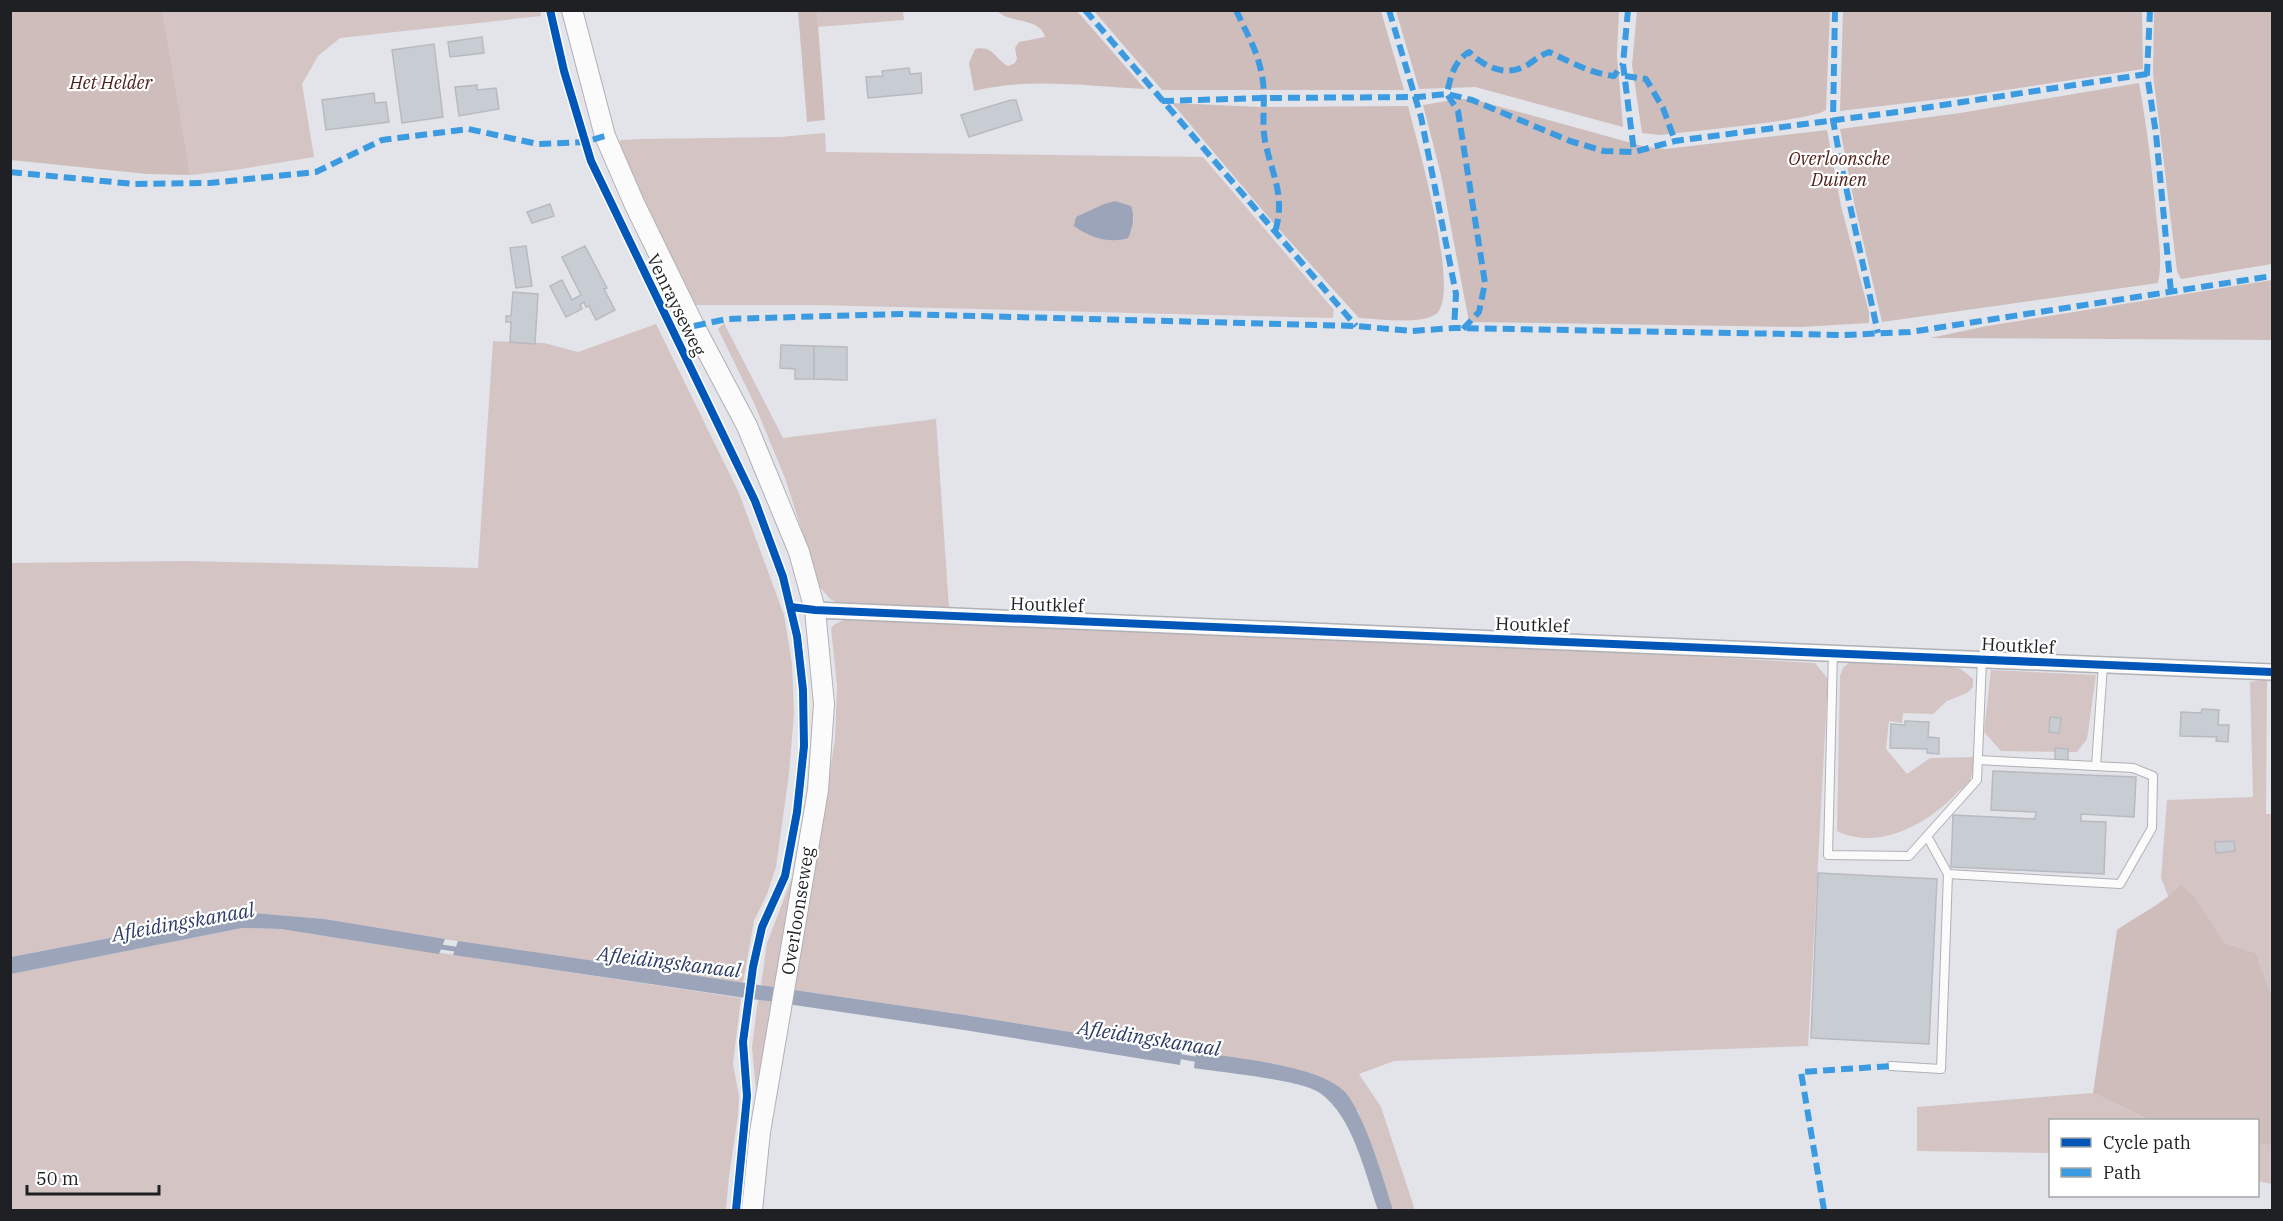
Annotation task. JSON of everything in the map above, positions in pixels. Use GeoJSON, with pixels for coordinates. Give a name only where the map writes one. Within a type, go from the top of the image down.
{"type":"FeatureCollection","features":[{"type":"Feature","properties":{"kind":"street","name":"Venrayseweg"},"geometry":{"type":"LineString","coordinates":[[572,10],[605,136],[634,203],[747,426],[799,552],[815,610]]}},
{"type":"Feature","properties":{"kind":"street","name":"Houtklef"},"geometry":{"type":"LineString","coordinates":[[815,610],[2272,672]]}},
{"type":"Feature","properties":{"kind":"street","name":"Overloonseweg"},"geometry":{"type":"LineString","coordinates":[[752,1210],[760,1132],[818,790],[824,704],[815,610]]}},
{"type":"Feature","properties":{"kind":"lane"},"geometry":{"type":"LineString","coordinates":[[1833,652],[1828,855],[1909,856],[1977,780],[1982,659]]}},
{"type":"Feature","properties":{"kind":"lane"},"geometry":{"type":"LineString","coordinates":[[2096,766],[2103,665]]}},
{"type":"Feature","properties":{"kind":"lane"},"geometry":{"type":"LineString","coordinates":[[1948,874],[2120,884],[2152,828],[2153,776],[2133,768],[1978,760]]}},
{"type":"Feature","properties":{"kind":"lane"},"geometry":{"type":"LineString","coordinates":[[1891,1066],[1941,1069],[1948,874],[1927,836]]}},
{"type":"Feature","properties":{"kind":"green space"},"geometry":{"type":"Polygon","coordinates":[[[540,10],[541,16],[340,38],[318,56],[302,84],[314,157],[190,175],[188,163],[10,11],[540,10]]]}},
{"type":"Feature","properties":{"kind":"green space","name":"Het Helder"},"geometry":{"type":"Polygon","coordinates":[[[10,11],[162,11],[190,175],[147,174],[11,160],[10,11]]]}},
{"type":"Feature","properties":{"kind":"green space"},"geometry":{"type":"Polygon","coordinates":[[[798,11],[817,11],[825,120],[807,122],[798,11]]]}},
{"type":"Feature","properties":{"kind":"green space"},"geometry":{"type":"Polygon","coordinates":[[[817,11],[903,11],[904,20],[818,27],[817,11]]]}},
{"type":"Feature","properties":{"kind":"green space"},"geometry":{"type":"Polygon","coordinates":[[[997,11],[1077,11],[1145,89],[1037,83],[974,91],[969,63],[975,49],[990,51],[1008,66],[1015,63],[1017,59],[1015,48],[1019,42],[1045,37],[1037,26],[1009,18],[997,11]]]}},
{"type":"Feature","properties":{"kind":"green space"},"geometry":{"type":"Polygon","coordinates":[[[1094,11],[1381,11],[1404,90],[1162,90],[1094,11]]]}},
{"type":"Feature","properties":{"kind":"green space"},"geometry":{"type":"Polygon","coordinates":[[[1396,11],[1619,11],[1617,55],[1623,127],[1475,87],[1419,89],[1396,11]]]}},
{"type":"Feature","properties":{"kind":"green space"},"geometry":{"type":"Polygon","coordinates":[[[1637,11],[1830,11],[1826,110],[1799,118],[1748,125],[1661,135],[1642,133],[1632,65],[1637,11]]]}},
{"type":"Feature","properties":{"kind":"green space"},"geometry":{"type":"Polygon","coordinates":[[[1843,11],[2142,11],[2143,69],[1966,96],[1840,111],[1843,11]]]}},
{"type":"Feature","properties":{"kind":"green space"},"geometry":{"type":"Polygon","coordinates":[[[2154,11],[2272,11],[2272,264],[2181,279],[2177,271],[2153,74],[2154,11]]]}},
{"type":"Feature","properties":{"kind":"green space"},"geometry":{"type":"Polygon","coordinates":[[[2139,83],[2159,239],[2158,283],[1882,322],[1855,207],[1840,129],[1960,113],[2139,83]]]}},
{"type":"Feature","properties":{"kind":"green space"},"geometry":{"type":"Polygon","coordinates":[[[1472,99],[1646,147],[1665,149],[1827,130],[1841,206],[1869,312],[1869,323],[1801,327],[1469,322],[1441,175],[1423,105],[1472,99]]]}},
{"type":"Feature","properties":{"kind":"green space"},"geometry":{"type":"Polygon","coordinates":[[[1172,103],[1260,107],[1408,106],[1441,248],[1444,278],[1443,301],[1436,314],[1410,320],[1359,318],[1276,226],[1172,103]]]}},
{"type":"Feature","properties":{"kind":"green space"},"geometry":{"type":"Polygon","coordinates":[[[825,133],[826,152],[1203,157],[1334,310],[1333,318],[815,305],[693,305],[615,144],[622,140],[641,139],[780,137],[825,133]],[[1104,204],[1092,210],[1131,232],[1134,217],[1104,204]]]}},
{"type":"Feature","properties":{"kind":"green space"},"geometry":{"type":"Polygon","coordinates":[[[2272,280],[2272,340],[1930,338],[1987,326],[2272,280]]]}},
{"type":"Feature","properties":{"kind":"green space"},"geometry":{"type":"Polygon","coordinates":[[[724,323],[783,438],[936,419],[949,608],[839,603],[830,599],[820,587],[785,478],[754,403],[718,329],[724,323]]]}},
{"type":"Feature","properties":{"kind":"green space"},"geometry":{"type":"Polygon","coordinates":[[[656,324],[739,493],[784,615],[792,664],[794,713],[789,774],[776,867],[767,894],[754,921],[743,983],[388,931],[324,919],[244,912],[11,957],[11,563],[187,561],[478,568],[493,341],[544,343],[578,352],[656,324]]]}},
{"type":"Feature","properties":{"kind":"green space"},"geometry":{"type":"Polygon","coordinates":[[[848,618],[1271,632],[1815,663],[1828,679],[1808,1046],[1394,1061],[1359,1074],[1381,1107],[1415,1210],[1393,1210],[1358,1111],[1287,1067],[795,990],[835,739],[837,686],[831,628],[848,618]]]}},
{"type":"Feature","properties":{"kind":"green space"},"geometry":{"type":"Polygon","coordinates":[[[1850,662],[1942,665],[1961,669],[1973,679],[1973,687],[1967,693],[1947,701],[1933,714],[1903,713],[1902,723],[1889,721],[1886,749],[1907,774],[1930,758],[1975,757],[1969,782],[1942,807],[1915,825],[1884,836],[1868,838],[1837,831],[1840,676],[1843,668],[1850,662]]]}},
{"type":"Feature","properties":{"kind":"green space"},"geometry":{"type":"Polygon","coordinates":[[[1991,670],[2096,675],[2087,739],[2077,752],[2001,751],[1984,732],[1991,670]]]}},
{"type":"Feature","properties":{"kind":"green space"},"geometry":{"type":"Polygon","coordinates":[[[2267,679],[2266,814],[2272,814],[2271,992],[2256,953],[2225,943],[2195,897],[2169,898],[2161,878],[2167,800],[2253,797],[2250,682],[2267,679]]]}},
{"type":"Feature","properties":{"kind":"green space"},"geometry":{"type":"Polygon","coordinates":[[[795,870],[774,987],[761,985],[767,943],[795,870]]]}},
{"type":"Feature","properties":{"kind":"green space"},"geometry":{"type":"Polygon","coordinates":[[[2181,885],[2195,897],[2225,943],[2256,953],[2272,995],[2271,1146],[2259,1143],[2259,1119],[2148,1119],[2093,1093],[2117,930],[2181,885]]]}},
{"type":"Feature","properties":{"kind":"green space"},"geometry":{"type":"Polygon","coordinates":[[[242,928],[281,929],[741,998],[733,1064],[739,1096],[738,1116],[726,1210],[11,1210],[10,974],[242,928]]]}},
{"type":"Feature","properties":{"kind":"green space"},"geometry":{"type":"Polygon","coordinates":[[[758,1000],[772,1002],[756,1091],[752,1047],[758,1000]]]}},
{"type":"Feature","properties":{"kind":"green space"},"geometry":{"type":"Polygon","coordinates":[[[2093,1093],[2148,1119],[2049,1119],[2049,1153],[1917,1151],[1917,1107],[2093,1093]]]}},
{"type":"Feature","properties":{"kind":"green space"},"geometry":{"type":"Polygon","coordinates":[[[2259,1143],[2271,1146],[2272,1184],[2259,1181],[2259,1143]]]}},
{"type":"Feature","properties":{"kind":"water"},"geometry":{"type":"Polygon","coordinates":[[[1115,201],[1131,206],[1133,222],[1128,238],[1107,240],[1074,226],[1076,217],[1115,201]]]}},
{"type":"Feature","properties":{"kind":"water"},"geometry":{"type":"Polygon","coordinates":[[[244,912],[324,919],[445,939],[439,954],[281,929],[242,928],[11,974],[11,957],[244,912]]]}},
{"type":"Feature","properties":{"kind":"water"},"geometry":{"type":"Polygon","coordinates":[[[458,941],[965,1015],[1182,1050],[1180,1065],[964,1030],[453,955],[458,941]]]}},
{"type":"Feature","properties":{"kind":"water"},"geometry":{"type":"Polygon","coordinates":[[[1196,1052],[1297,1069],[1333,1083],[1345,1092],[1366,1131],[1393,1210],[1378,1210],[1363,1163],[1349,1131],[1341,1116],[1320,1093],[1311,1088],[1279,1080],[1194,1068],[1196,1052]]]}},
{"type":"Feature","properties":{"kind":"building"},"geometry":{"type":"Polygon","coordinates":[[[482,37],[484,53],[450,57],[448,42],[482,37]]]}},
{"type":"Feature","properties":{"kind":"building"},"geometry":{"type":"Polygon","coordinates":[[[434,44],[443,117],[402,123],[392,50],[434,44]]]}},
{"type":"Feature","properties":{"kind":"building"},"geometry":{"type":"Polygon","coordinates":[[[909,68],[910,74],[921,73],[922,93],[868,98],[866,77],[883,76],[882,71],[909,68]]]}},
{"type":"Feature","properties":{"kind":"building"},"geometry":{"type":"Polygon","coordinates":[[[477,85],[477,90],[496,88],[499,109],[459,116],[455,87],[477,85]]]}},
{"type":"Feature","properties":{"kind":"building"},"geometry":{"type":"Polygon","coordinates":[[[374,93],[375,103],[386,102],[389,122],[326,130],[322,100],[374,93]]]}},
{"type":"Feature","properties":{"kind":"building"},"geometry":{"type":"Polygon","coordinates":[[[1016,100],[1022,120],[969,137],[961,115],[1016,100]]]}},
{"type":"Feature","properties":{"kind":"building"},"geometry":{"type":"Polygon","coordinates":[[[550,204],[554,216],[532,223],[527,212],[550,204]]]}},
{"type":"Feature","properties":{"kind":"building"},"geometry":{"type":"Polygon","coordinates":[[[526,246],[532,286],[516,288],[510,248],[526,246]]]}},
{"type":"Feature","properties":{"kind":"building"},"geometry":{"type":"Polygon","coordinates":[[[585,246],[607,288],[604,289],[615,310],[596,320],[589,306],[586,307],[584,302],[580,305],[582,309],[566,317],[550,286],[562,280],[572,300],[581,295],[562,257],[585,246]]]}},
{"type":"Feature","properties":{"kind":"building"},"geometry":{"type":"Polygon","coordinates":[[[513,292],[538,294],[535,344],[510,342],[511,322],[506,322],[506,316],[511,316],[513,292]]]}},
{"type":"Feature","properties":{"kind":"building"},"geometry":{"type":"Polygon","coordinates":[[[781,345],[814,346],[814,379],[795,379],[795,369],[780,368],[781,345]]]}},
{"type":"Feature","properties":{"kind":"building"},"geometry":{"type":"Polygon","coordinates":[[[814,346],[847,347],[847,380],[814,379],[814,346]]]}},
{"type":"Feature","properties":{"kind":"building"},"geometry":{"type":"Polygon","coordinates":[[[2202,709],[2219,710],[2218,725],[2229,725],[2228,742],[2216,741],[2217,737],[2180,736],[2181,712],[2201,713],[2202,709]]]}},
{"type":"Feature","properties":{"kind":"building"},"geometry":{"type":"Polygon","coordinates":[[[2050,717],[2061,718],[2059,733],[2049,732],[2050,717]]]}},
{"type":"Feature","properties":{"kind":"building"},"geometry":{"type":"Polygon","coordinates":[[[1905,721],[1929,722],[1928,737],[1939,738],[1939,754],[1927,753],[1927,749],[1890,748],[1891,724],[1905,725],[1905,721]]]}},
{"type":"Feature","properties":{"kind":"building"},"geometry":{"type":"Polygon","coordinates":[[[2055,748],[2068,749],[2068,761],[2055,760],[2055,748]]]}},
{"type":"Feature","properties":{"kind":"building"},"geometry":{"type":"Polygon","coordinates":[[[1993,771],[2136,777],[2134,817],[2081,814],[2081,821],[2106,822],[2104,874],[1951,867],[1953,815],[2035,819],[2036,812],[1991,810],[1993,771]]]}},
{"type":"Feature","properties":{"kind":"building"},"geometry":{"type":"Polygon","coordinates":[[[2234,841],[2235,851],[2216,853],[2215,842],[2234,841]]]}},
{"type":"Feature","properties":{"kind":"building"},"geometry":{"type":"Polygon","coordinates":[[[1818,873],[1937,879],[1929,1044],[1811,1038],[1818,873]]]}},
{"type":"Feature","properties":{"kind":"waterway","name":"Afleidingskanaal"},"geometry":{"type":"LineString","coordinates":[[435,946],[461,950]]}},
{"type":"Feature","properties":{"kind":"waterway","name":"Afleidingskanaal"},"geometry":{"type":"LineString","coordinates":[[1177,1056],[1200,1060]]}},
{"type":"Feature","properties":{"kind":"marked path"},"geometry":{"type":"LineString","coordinates":[[1085,10],[1356,326]]}},
{"type":"Feature","properties":{"kind":"marked path"},"geometry":{"type":"LineString","coordinates":[[1236,10],[1257,55],[1263,80],[1265,141],[1279,196],[1275,232]]}},
{"type":"Feature","properties":{"kind":"marked path"},"geometry":{"type":"LineString","coordinates":[[1389,10],[1421,117],[1456,294],[1454,328]]}},
{"type":"Feature","properties":{"kind":"marked path"},"geometry":{"type":"LineString","coordinates":[[1628,10],[1623,64],[1634,152]]}},
{"type":"Feature","properties":{"kind":"marked path"},"geometry":{"type":"LineString","coordinates":[[1835,10],[1833,120],[1878,333]]}},
{"type":"Feature","properties":{"kind":"marked path"},"geometry":{"type":"LineString","coordinates":[[2150,10],[2147,74],[2156,134],[2171,292]]}},
{"type":"Feature","properties":{"kind":"marked path"},"geometry":{"type":"LineString","coordinates":[[1463,329],[1479,312],[1485,283],[1458,111],[1447,94],[1456,65],[1469,52],[1489,67],[1504,71],[1521,68],[1549,52],[1588,70],[1605,75],[1614,76],[1623,64]]}},
{"type":"Feature","properties":{"kind":"marked path"},"geometry":{"type":"LineString","coordinates":[[1162,101],[1418,97],[1447,94],[1472,100],[1570,141],[1604,151],[1634,152],[1675,141],[1897,112],[2147,74]]}},
{"type":"Feature","properties":{"kind":"marked path"},"geometry":{"type":"LineString","coordinates":[[1625,76],[1646,79],[1663,108],[1675,141]]}},
{"type":"Feature","properties":{"kind":"marked path"},"geometry":{"type":"LineString","coordinates":[[10,172],[134,184],[210,183],[316,172],[382,140],[468,129],[538,144],[585,142],[605,136]]}},
{"type":"Feature","properties":{"kind":"marked path"},"geometry":{"type":"LineString","coordinates":[[694,326],[727,319],[901,314],[1356,326],[1412,331],[1454,328],[1844,335],[1910,332],[2272,276]]}},
{"type":"Feature","properties":{"kind":"marked path"},"geometry":{"type":"LineString","coordinates":[[1824,1210],[1801,1072],[1891,1066]]}},
{"type":"Feature","properties":{"kind":"cycle path"},"geometry":{"type":"LineString","coordinates":[[550,10],[564,71],[591,161],[755,501],[783,577],[797,636],[803,690],[804,746],[797,812],[785,876],[762,927],[753,967],[743,1042],[747,1096],[736,1210]]}},
{"type":"Feature","properties":{"kind":"cycle path"},"geometry":{"type":"LineString","coordinates":[[791,607],[815,610],[2272,672]]}},
{"type":"Feature","properties":{"kind":"park label","name":"Overloonsche Duinen"},"geometry":{"type":"Point","coordinates":[1839,169]}}]}
